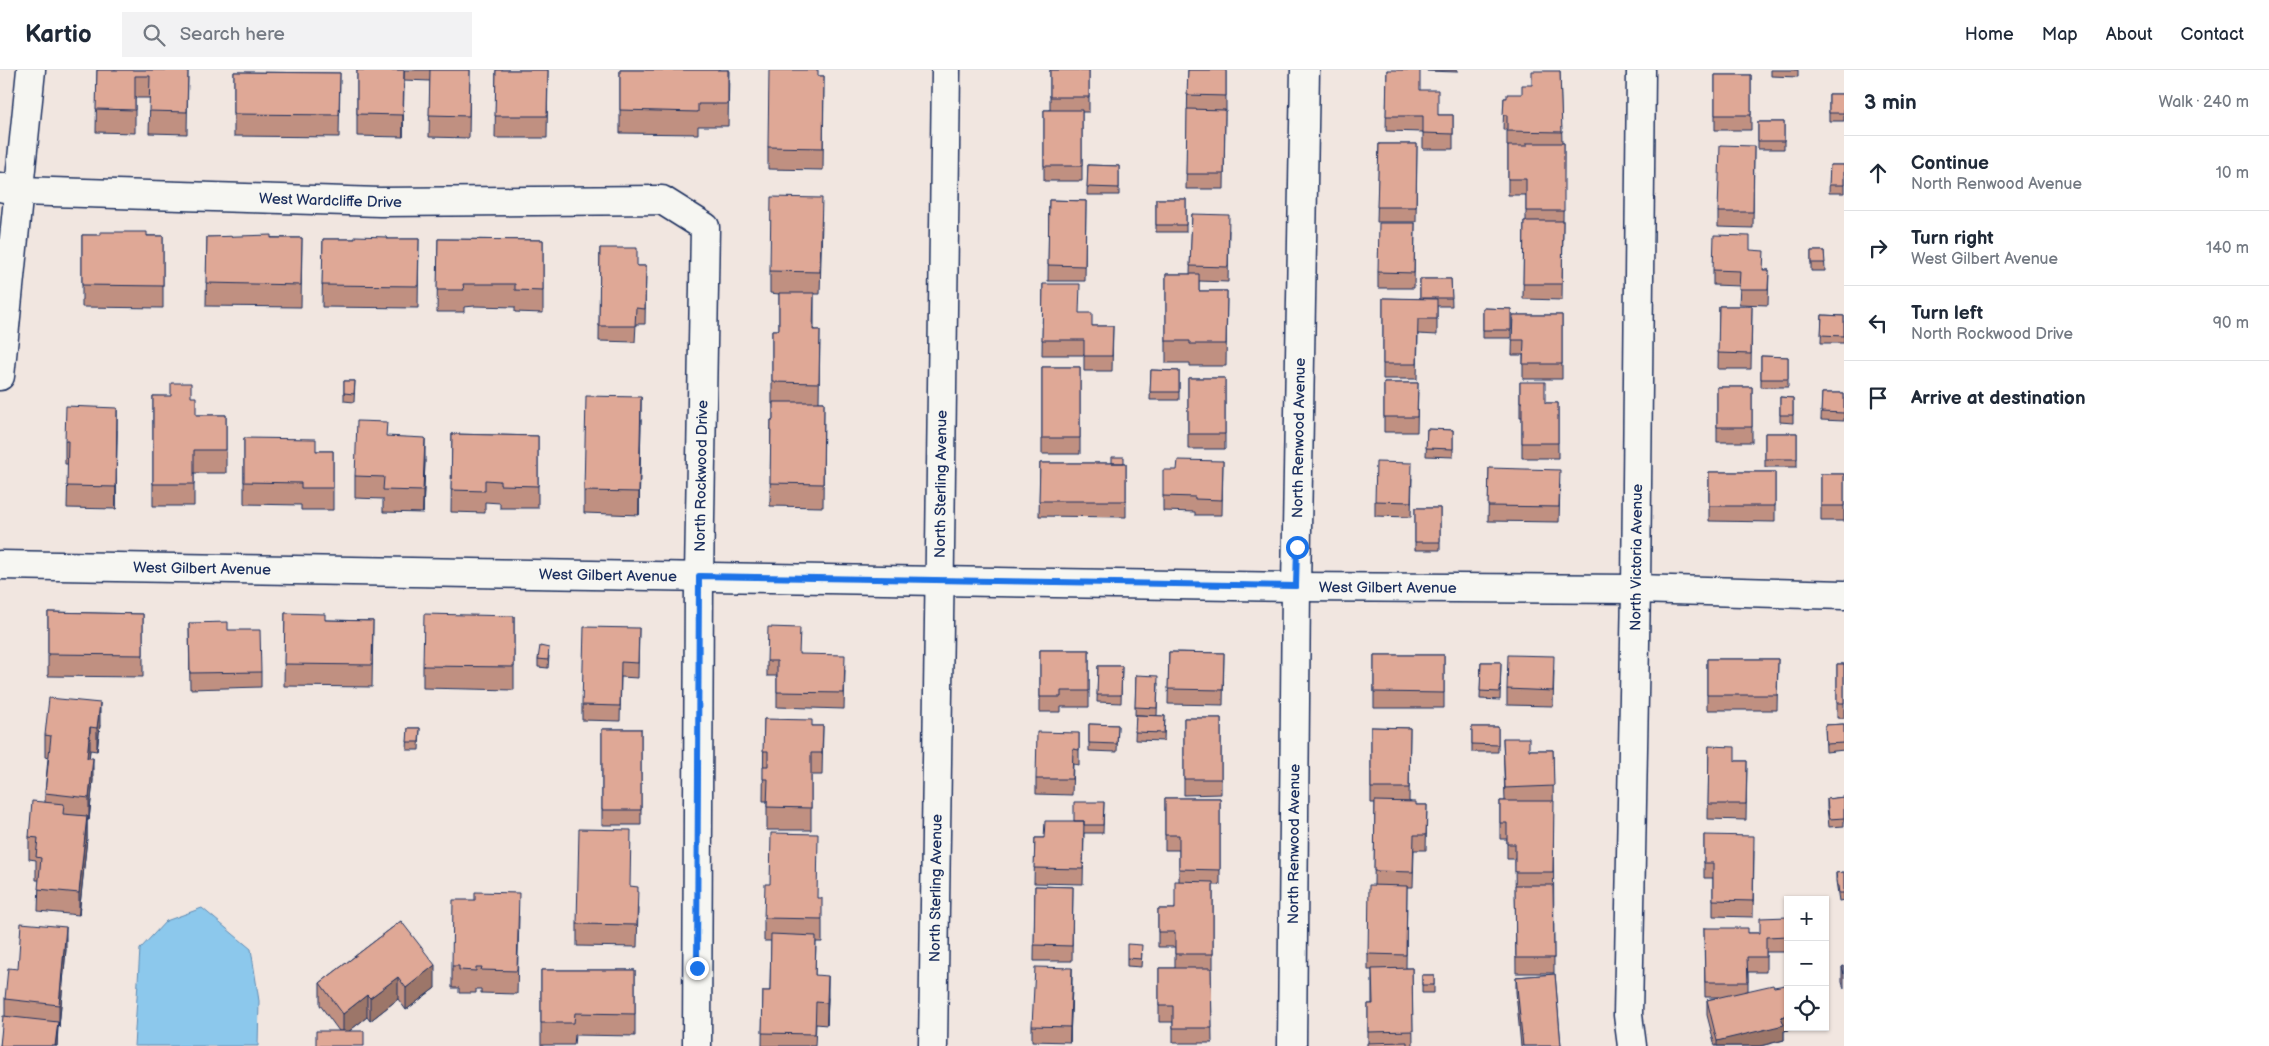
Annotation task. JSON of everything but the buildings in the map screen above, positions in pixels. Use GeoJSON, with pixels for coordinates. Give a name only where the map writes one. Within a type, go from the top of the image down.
{"type":"FeatureCollection","features":[{"type":"Feature","properties":{"kind":"street"},"geometry":{"type":"LineString","coordinates":[[0,376],[10,189],[30,70]]}},
{"type":"Feature","properties":{"kind":"street","name":"North Sterling Avenue"},"geometry":{"type":"LineString","coordinates":[[933,1046],[941,580],[939,472],[946,70]]}},
{"type":"Feature","properties":{"kind":"street","name":"North Renwood Avenue"},"geometry":{"type":"LineString","coordinates":[[1292,1046],[1296,586],[1304,70]]}},
{"type":"Feature","properties":{"kind":"street","name":"North Victoria Avenue"},"geometry":{"type":"LineString","coordinates":[[1632,1046],[1628,1015],[1636,589],[1641,70]]}},
{"type":"Feature","properties":{"kind":"street","name":"West Wardcliffe Drive"},"geometry":{"type":"LineString","coordinates":[[10,189],[380,202],[662,200]]}},
{"type":"Feature","properties":{"kind":"street","name":"North Rockwood Drive"},"geometry":{"type":"LineString","coordinates":[[662,200],[705,227],[699,576],[697,1046]]}},
{"type":"Feature","properties":{"kind":"street","name":"West Gilbert Avenue"},"geometry":{"type":"LineString","coordinates":[[0,565],[1296,586],[1636,589],[1844,595]]}},
{"type":"Feature","properties":{"kind":"water"},"geometry":{"type":"Polygon","coordinates":[[[202,908],[251,949],[259,1001],[258,1046],[134,1046],[140,949],[166,921],[202,908]]]}},
{"type":"Feature","properties":{"kind":"route"},"geometry":{"type":"LineString","coordinates":[[697,968],[699,576],[1296,586],[1297,547]]}}]}
